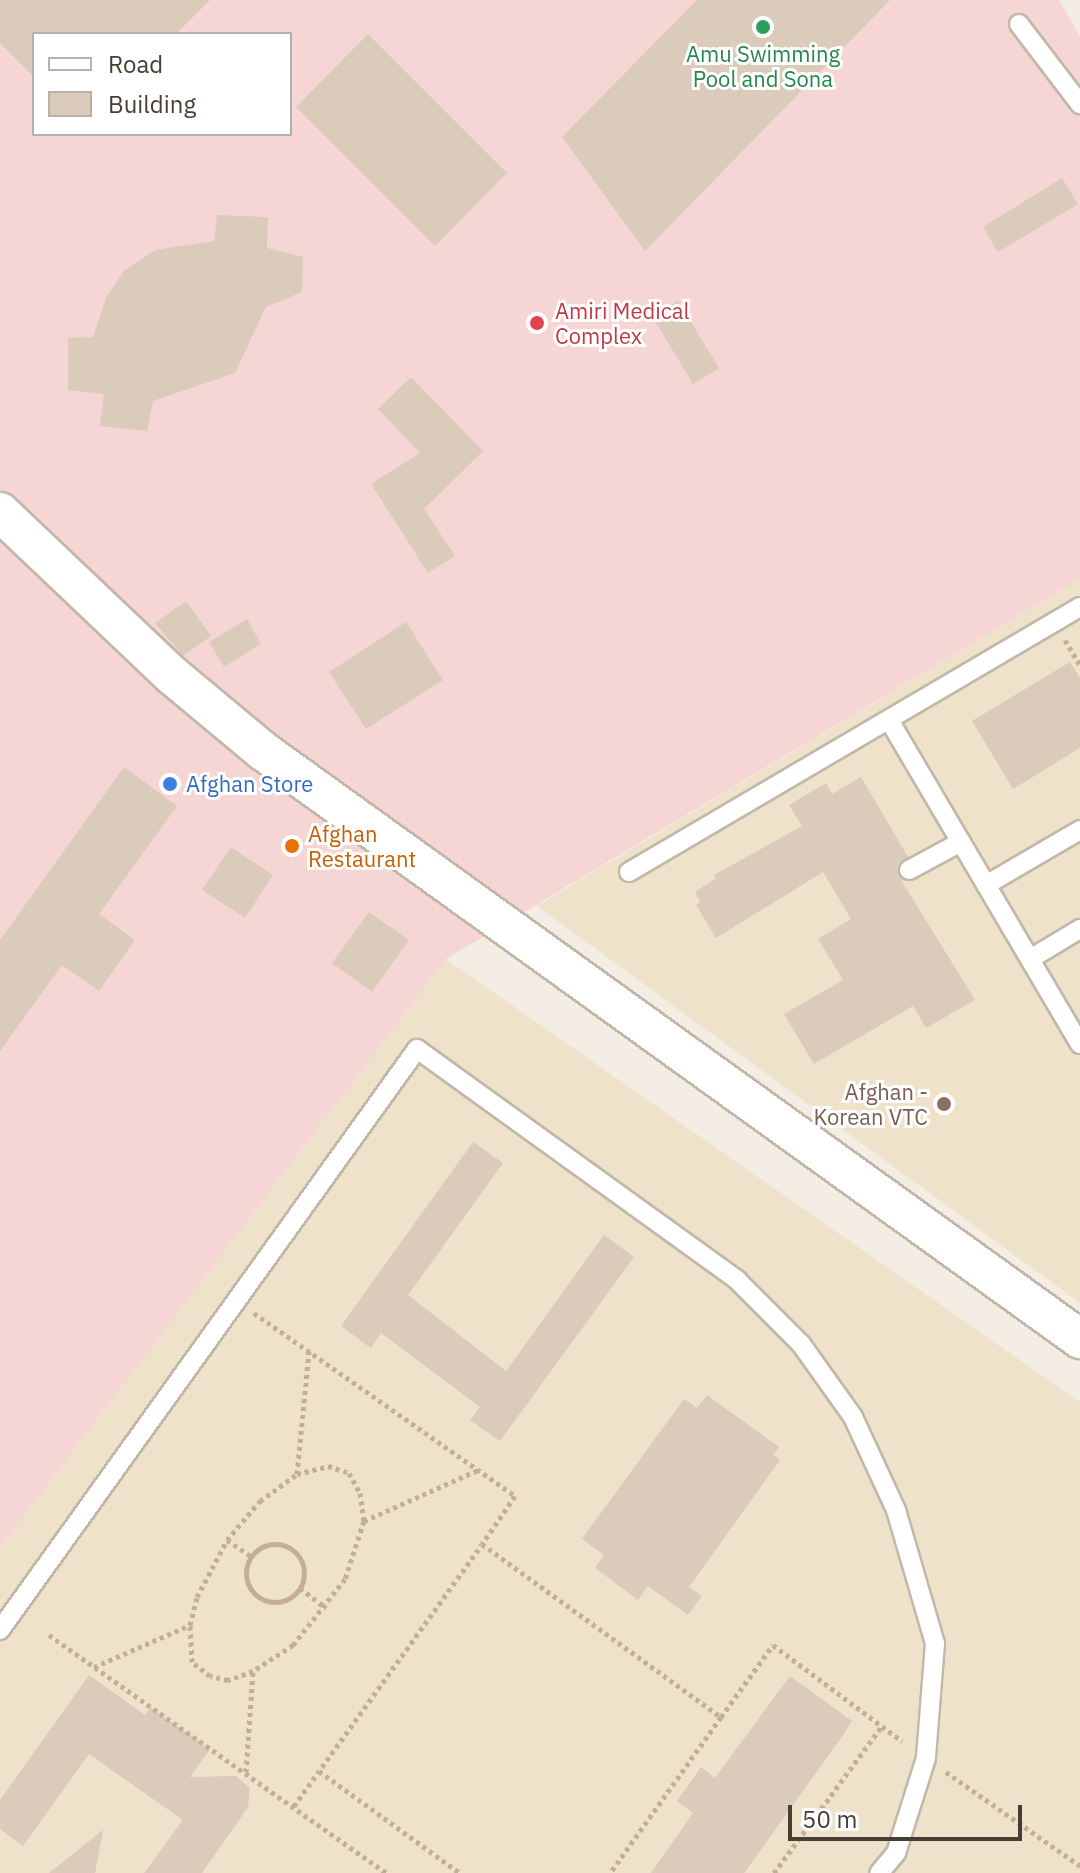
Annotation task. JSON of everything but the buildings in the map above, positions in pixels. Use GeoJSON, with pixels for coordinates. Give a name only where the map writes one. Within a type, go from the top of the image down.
{"type":"FeatureCollection","features":[{"type":"Feature","properties":{"kind":"street"},"geometry":{"type":"LineString","coordinates":[[0,512],[173,676],[263,751],[1080,1339]]}},
{"type":"Feature","properties":{"kind":"lane"},"geometry":{"type":"LineString","coordinates":[[1019,24],[1080,104]]}},
{"type":"Feature","properties":{"kind":"lane"},"geometry":{"type":"LineString","coordinates":[[629,872],[1080,607]]}},
{"type":"Feature","properties":{"kind":"lane"},"geometry":{"type":"LineString","coordinates":[[889,720],[1080,1044]]}},
{"type":"Feature","properties":{"kind":"lane"},"geometry":{"type":"LineString","coordinates":[[986,885],[1080,830]]}},
{"type":"Feature","properties":{"kind":"lane"},"geometry":{"type":"LineString","coordinates":[[909,870],[961,842]]}},
{"type":"Feature","properties":{"kind":"lane"},"geometry":{"type":"LineString","coordinates":[[1030,959],[1080,929]]}},
{"type":"Feature","properties":{"kind":"lane"},"geometry":{"type":"LineString","coordinates":[[0,1630],[417,1049],[737,1280],[801,1344],[853,1417],[896,1510],[935,1643],[926,1758],[896,1853],[879,1873]]}},
{"type":"Feature","properties":{"kind":"path"},"geometry":{"type":"LineString","coordinates":[[236,1300],[515,1496],[294,1806]]}},
{"type":"Feature","properties":{"kind":"path"},"geometry":{"type":"LineString","coordinates":[[297,1474],[309,1352]]}},
{"type":"Feature","properties":{"kind":"path"},"geometry":{"type":"LineString","coordinates":[[328,1466],[349,1473],[360,1493],[364,1521],[345,1579],[326,1608],[293,1645],[253,1671],[228,1680],[210,1676],[192,1662],[190,1625],[208,1570],[227,1540],[260,1501],[297,1474],[328,1466]]}},
{"type":"Feature","properties":{"kind":"path"},"geometry":{"type":"LineString","coordinates":[[364,1521],[478,1470]]}},
{"type":"Feature","properties":{"kind":"path"},"geometry":{"type":"LineString","coordinates":[[227,1540],[251,1556]]}},
{"type":"Feature","properties":{"kind":"path"},"geometry":{"type":"LineString","coordinates":[[482,1544],[721,1717]]}},
{"type":"Feature","properties":{"kind":"path"},"geometry":{"type":"LineString","coordinates":[[268,1545],[287,1546],[301,1560],[300,1588],[285,1601],[258,1598],[247,1583],[251,1556],[268,1545]]}},
{"type":"Feature","properties":{"kind":"path"},"geometry":{"type":"LineString","coordinates":[[300,1588],[326,1608]]}},
{"type":"Feature","properties":{"kind":"path"},"geometry":{"type":"LineString","coordinates":[[94,1667],[190,1625]]}},
{"type":"Feature","properties":{"kind":"path"},"geometry":{"type":"LineString","coordinates":[[49,1635],[386,1873]]}},
{"type":"Feature","properties":{"kind":"path"},"geometry":{"type":"LineString","coordinates":[[610,1873],[773,1645],[1080,1866]]}},
{"type":"Feature","properties":{"kind":"path"},"geometry":{"type":"LineString","coordinates":[[246,1772],[253,1671]]}},
{"type":"Feature","properties":{"kind":"path"},"geometry":{"type":"LineString","coordinates":[[774,1873],[882,1726]]}},
{"type":"Feature","properties":{"kind":"path"},"geometry":{"type":"LineString","coordinates":[[319,1771],[460,1873]]}},
{"type":"Feature","properties":{"kind":"shaded area"},"geometry":{"type":"Polygon","coordinates":[[[0,0],[1059,0],[1080,36],[1080,579],[446,959],[0,1548],[0,0]]]}},
{"type":"Feature","properties":{"kind":"shaded area","name":"Afghan - Korean VTC"},"geometry":{"type":"Polygon","coordinates":[[[1080,579],[1080,1303],[537,906],[1080,579]]]}},
{"type":"Feature","properties":{"kind":"shaded area"},"geometry":{"type":"Polygon","coordinates":[[[446,959],[1080,1402],[1080,1873],[0,1873],[0,1548],[446,959]]]}},
{"type":"Feature","properties":{"kind":"place","name":"Amu Swimming Pool and Sona"},"geometry":{"type":"Point","coordinates":[763,27]}},
{"type":"Feature","properties":{"kind":"place","name":"Amiri Medical Complex"},"geometry":{"type":"Point","coordinates":[537,323]}},
{"type":"Feature","properties":{"kind":"place","name":"Afghan Store"},"geometry":{"type":"Point","coordinates":[170,784]}},
{"type":"Feature","properties":{"kind":"place","name":"Afghan Restaurant"},"geometry":{"type":"Point","coordinates":[292,846]}},
{"type":"Feature","properties":{"kind":"place","name":"Afghan - Korean VTC"},"geometry":{"type":"Point","coordinates":[944,1104]}}]}
